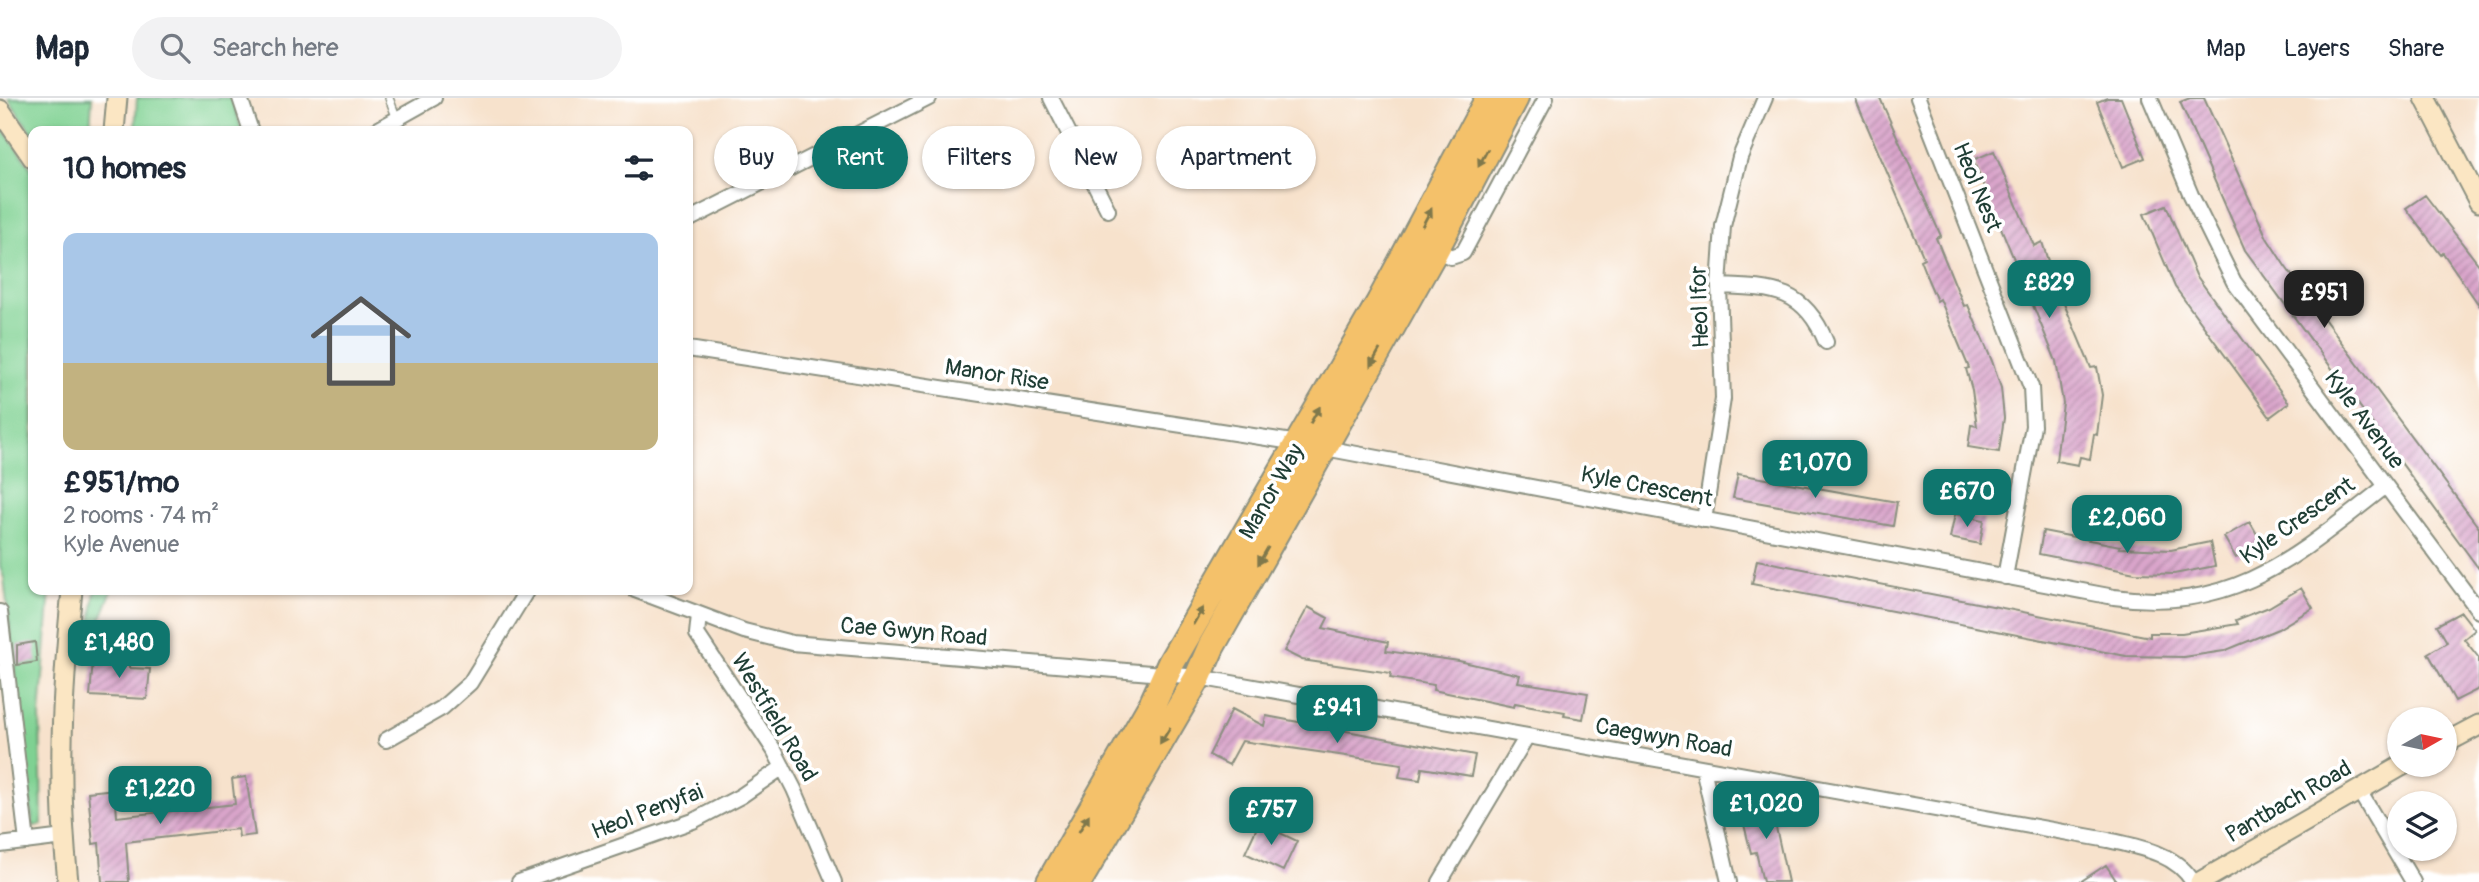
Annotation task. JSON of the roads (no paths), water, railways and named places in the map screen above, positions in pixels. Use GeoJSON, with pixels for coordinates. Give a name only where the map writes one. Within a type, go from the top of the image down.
{"type":"FeatureCollection","features":[{"type":"Feature","properties":{"kind":"highway","name":"Manor Way"},"geometry":{"type":"LineString","coordinates":[[1078,882],[1198,677],[1416,236],[1489,98]]}},
{"type":"Feature","properties":{"kind":"highway","name":"Manor Way"},"geometry":{"type":"LineString","coordinates":[[1050,882],[1147,713],[1165,674],[1435,250],[1515,98]]}},
{"type":"Feature","properties":{"kind":"street"},"geometry":{"type":"LineString","coordinates":[[114,126],[117,98]]}},
{"type":"Feature","properties":{"kind":"street"},"geometry":{"type":"LineString","coordinates":[[240,98],[249,126]]}},
{"type":"Feature","properties":{"kind":"street"},"geometry":{"type":"LineString","coordinates":[[385,126],[434,98]]}},
{"type":"Feature","properties":{"kind":"street"},"geometry":{"type":"LineString","coordinates":[[693,217],[929,98]]}},
{"type":"Feature","properties":{"kind":"street"},"geometry":{"type":"LineString","coordinates":[[1051,98],[1108,210]]}},
{"type":"Feature","properties":{"kind":"street"},"geometry":{"type":"LineString","coordinates":[[1435,250],[1451,257],[1463,253],[1546,98]]}},
{"type":"Feature","properties":{"kind":"street","name":"Heol Ifor"},"geometry":{"type":"LineString","coordinates":[[1704,520],[1723,399],[1718,286],[1723,226],[1730,189],[1765,98]]}},
{"type":"Feature","properties":{"kind":"street","name":"Heol Nest"},"geometry":{"type":"LineString","coordinates":[[1917,98],[2031,387],[2033,426],[2006,577]]}},
{"type":"Feature","properties":{"kind":"street","name":"Kyle Avenue"},"geometry":{"type":"LineString","coordinates":[[2150,98],[2230,274],[2479,611]]}},
{"type":"Feature","properties":{"kind":"street"},"geometry":{"type":"LineString","coordinates":[[2426,98],[2479,202]]}},
{"type":"Feature","properties":{"kind":"street"},"geometry":{"type":"LineString","coordinates":[[0,110],[28,151]]}},
{"type":"Feature","properties":{"kind":"street"},"geometry":{"type":"LineString","coordinates":[[1718,286],[1772,290],[1790,296],[1807,307],[1817,321],[1826,342]]}},
{"type":"Feature","properties":{"kind":"street","name":"Manor Rise"},"geometry":{"type":"LineString","coordinates":[[693,350],[1312,445]]}},
{"type":"Feature","properties":{"kind":"street","name":"Kyle Crescent"},"geometry":{"type":"LineString","coordinates":[[1312,445],[2144,601],[2211,595],[2235,588],[2275,568],[2386,486]]}},
{"type":"Feature","properties":{"kind":"street"},"geometry":{"type":"LineString","coordinates":[[68,882],[61,723],[72,595]]}},
{"type":"Feature","properties":{"kind":"street"},"geometry":{"type":"LineString","coordinates":[[386,740],[442,708],[470,683],[492,653],[524,595]]}},
{"type":"Feature","properties":{"kind":"street","name":"Cae Gwyn Road"},"geometry":{"type":"LineString","coordinates":[[648,595],[764,637],[821,647],[1198,677]]}},
{"type":"Feature","properties":{"kind":"street"},"geometry":{"type":"LineString","coordinates":[[0,611],[27,842]]}},
{"type":"Feature","properties":{"kind":"street","name":"Westfield Road"},"geometry":{"type":"LineString","coordinates":[[699,615],[697,634],[783,767],[834,882]]}},
{"type":"Feature","properties":{"kind":"street","name":"Caegwyn Road"},"geometry":{"type":"LineString","coordinates":[[1198,677],[2139,847],[2177,863],[2193,882]]}},
{"type":"Feature","properties":{"kind":"street"},"geometry":{"type":"LineString","coordinates":[[2457,737],[2479,725]]}},
{"type":"Feature","properties":{"kind":"street"},"geometry":{"type":"LineString","coordinates":[[1440,882],[1527,736]]}},
{"type":"Feature","properties":{"kind":"street","name":"Heol Penyfai"},"geometry":{"type":"LineString","coordinates":[[519,882],[693,821],[729,803],[783,767]]}},
{"type":"Feature","properties":{"kind":"street"},"geometry":{"type":"LineString","coordinates":[[1703,768],[1730,882]]}},
{"type":"Feature","properties":{"kind":"street","name":"Pantbach Road"},"geometry":{"type":"LineString","coordinates":[[2200,882],[2387,774]]}},
{"type":"Feature","properties":{"kind":"street"},"geometry":{"type":"LineString","coordinates":[[2358,789],[2413,882]]}},
{"type":"Feature","properties":{"kind":"street"},"geometry":{"type":"LineString","coordinates":[[0,845],[64,837]]}},
{"type":"Feature","properties":{"kind":"lane"},"geometry":{"type":"LineString","coordinates":[[389,98],[397,120]]}}]}
